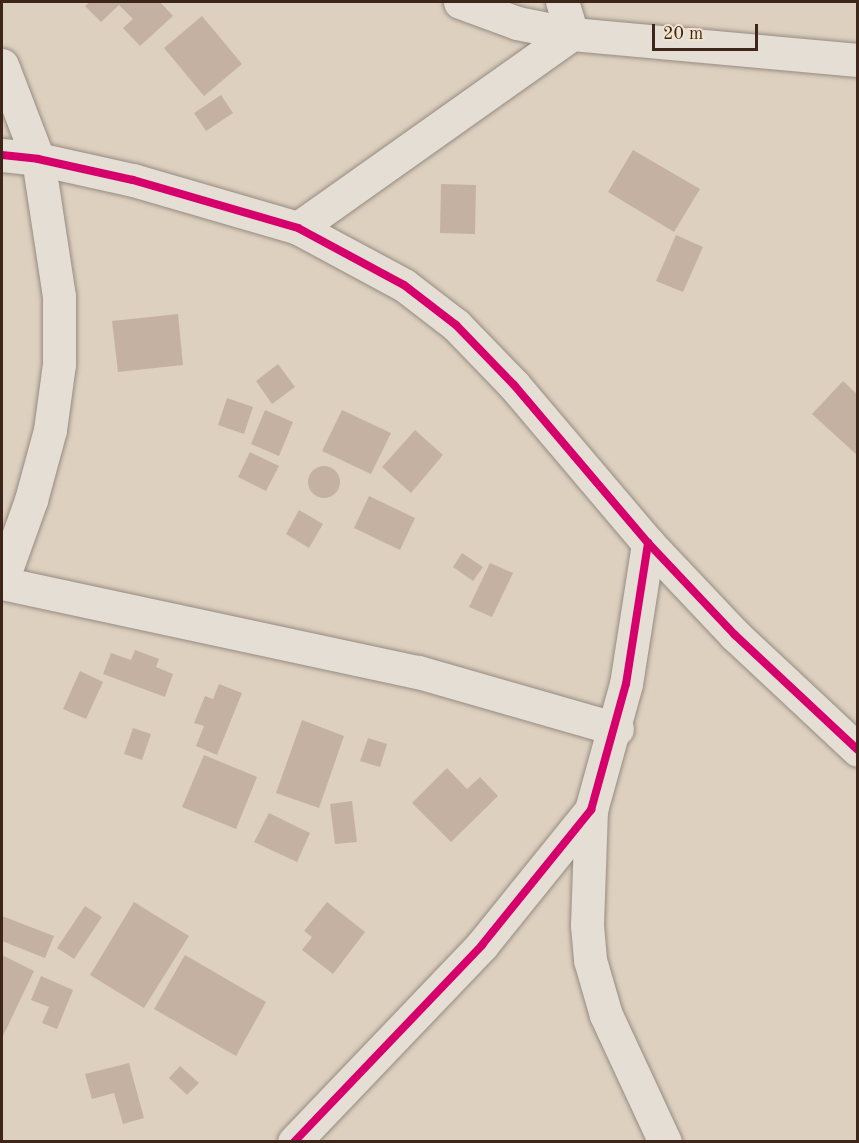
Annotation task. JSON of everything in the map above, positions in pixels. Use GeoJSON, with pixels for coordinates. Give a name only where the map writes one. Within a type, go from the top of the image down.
{"type":"FeatureCollection","features":[{"type":"Feature","properties":{"kind":"street"},"geometry":{"type":"LineString","coordinates":[[460,2],[517,23],[572,34],[858,60]]}},
{"type":"Feature","properties":{"kind":"street"},"geometry":{"type":"LineString","coordinates":[[562,2],[572,34]]}},
{"type":"Feature","properties":{"kind":"street"},"geometry":{"type":"LineString","coordinates":[[298,228],[572,34]]}},
{"type":"Feature","properties":{"kind":"street"},"geometry":{"type":"LineString","coordinates":[[2,65],[38,159],[59,296],[59,364],[50,430],[31,500],[2,582],[418,672],[617,729]]}},
{"type":"Feature","properties":{"kind":"street"},"geometry":{"type":"LineString","coordinates":[[2,155],[38,159],[133,180],[298,228],[404,285],[456,325],[514,385],[648,543],[735,635],[858,750]]}},
{"type":"Feature","properties":{"kind":"street"},"geometry":{"type":"LineString","coordinates":[[648,543],[617,729],[591,810],[590,960],[606,1015],[665,1142]]}},
{"type":"Feature","properties":{"kind":"street"},"geometry":{"type":"LineString","coordinates":[[294,1142],[482,945],[591,810]]}},
{"type":"Feature","properties":{"kind":"building"},"geometry":{"type":"Polygon","coordinates":[[[90,2],[160,2],[173,16],[140,46],[123,28],[133,19],[119,5],[101,22],[85,6],[90,2]]]}},
{"type":"Feature","properties":{"kind":"building"},"geometry":{"type":"Polygon","coordinates":[[[202,16],[242,64],[204,96],[164,48],[202,16]]]}},
{"type":"Feature","properties":{"kind":"building"},"geometry":{"type":"Polygon","coordinates":[[[221,95],[233,113],[206,131],[194,113],[221,95]]]}},
{"type":"Feature","properties":{"kind":"building"},"geometry":{"type":"Polygon","coordinates":[[[633,150],[700,189],[674,232],[608,192],[633,150]]]}},
{"type":"Feature","properties":{"kind":"building"},"geometry":{"type":"Polygon","coordinates":[[[441,184],[476,185],[475,234],[440,233],[441,184]]]}},
{"type":"Feature","properties":{"kind":"building"},"geometry":{"type":"Polygon","coordinates":[[[676,235],[703,247],[683,292],[656,281],[676,235]]]}},
{"type":"Feature","properties":{"kind":"building"},"geometry":{"type":"Polygon","coordinates":[[[178,314],[183,365],[118,372],[112,321],[178,314]]]}},
{"type":"Feature","properties":{"kind":"building"},"geometry":{"type":"Polygon","coordinates":[[[278,364],[295,387],[272,404],[256,381],[278,364]]]}},
{"type":"Feature","properties":{"kind":"building"},"geometry":{"type":"Polygon","coordinates":[[[843,381],[858,395],[858,456],[812,414],[843,381]]]}},
{"type":"Feature","properties":{"kind":"building"},"geometry":{"type":"Polygon","coordinates":[[[227,398],[253,407],[244,434],[218,425],[227,398]]]}},
{"type":"Feature","properties":{"kind":"building"},"geometry":{"type":"Polygon","coordinates":[[[265,410],[293,422],[279,456],[251,444],[265,410]]]}},
{"type":"Feature","properties":{"kind":"building"},"geometry":{"type":"Polygon","coordinates":[[[342,410],[391,433],[371,474],[322,451],[342,410]]]}},
{"type":"Feature","properties":{"kind":"building"},"geometry":{"type":"Polygon","coordinates":[[[415,430],[443,455],[411,493],[382,467],[415,430]]]}},
{"type":"Feature","properties":{"kind":"building"},"geometry":{"type":"Polygon","coordinates":[[[250,452],[279,466],[266,491],[238,477],[250,452]]]}},
{"type":"Feature","properties":{"kind":"building"},"geometry":{"type":"Polygon","coordinates":[[[324,466],[335,471],[340,482],[335,493],[324,498],[313,493],[308,482],[313,471],[324,466]]]}},
{"type":"Feature","properties":{"kind":"building"},"geometry":{"type":"Polygon","coordinates":[[[369,496],[415,518],[400,550],[354,528],[369,496]]]}},
{"type":"Feature","properties":{"kind":"building"},"geometry":{"type":"Polygon","coordinates":[[[299,510],[323,524],[309,548],[286,534],[299,510]]]}},
{"type":"Feature","properties":{"kind":"building"},"geometry":{"type":"Polygon","coordinates":[[[462,553],[483,567],[473,581],[453,567],[462,553]]]}},
{"type":"Feature","properties":{"kind":"building"},"geometry":{"type":"Polygon","coordinates":[[[490,563],[513,573],[492,617],[469,607],[490,563]]]}},
{"type":"Feature","properties":{"kind":"building"},"geometry":{"type":"Polygon","coordinates":[[[135,650],[159,659],[156,667],[173,674],[165,697],[103,674],[111,653],[131,660],[135,650]]]}},
{"type":"Feature","properties":{"kind":"building"},"geometry":{"type":"Polygon","coordinates":[[[80,671],[103,682],[86,719],[63,709],[80,671]]]}},
{"type":"Feature","properties":{"kind":"building"},"geometry":{"type":"Polygon","coordinates":[[[219,684],[242,693],[217,755],[196,746],[204,726],[194,723],[205,696],[213,699],[219,684]]]}},
{"type":"Feature","properties":{"kind":"building"},"geometry":{"type":"Polygon","coordinates":[[[302,720],[344,736],[319,808],[276,793],[302,720]]]}},
{"type":"Feature","properties":{"kind":"building"},"geometry":{"type":"Polygon","coordinates":[[[133,728],[151,734],[142,760],[124,754],[133,728]]]}},
{"type":"Feature","properties":{"kind":"building"},"geometry":{"type":"Polygon","coordinates":[[[368,738],[387,744],[380,767],[360,761],[368,738]]]}},
{"type":"Feature","properties":{"kind":"building"},"geometry":{"type":"Polygon","coordinates":[[[204,755],[257,777],[236,829],[182,807],[204,755]]]}},
{"type":"Feature","properties":{"kind":"building"},"geometry":{"type":"Polygon","coordinates":[[[447,768],[467,789],[480,777],[498,796],[451,842],[412,803],[447,768]]]}},
{"type":"Feature","properties":{"kind":"building"},"geometry":{"type":"Polygon","coordinates":[[[352,801],[357,842],[335,844],[330,804],[352,801]]]}},
{"type":"Feature","properties":{"kind":"building"},"geometry":{"type":"Polygon","coordinates":[[[269,813],[310,833],[297,862],[254,842],[269,813]]]}},
{"type":"Feature","properties":{"kind":"building"},"geometry":{"type":"Polygon","coordinates":[[[134,902],[189,936],[144,1008],[90,975],[134,902]]]}},
{"type":"Feature","properties":{"kind":"building"},"geometry":{"type":"Polygon","coordinates":[[[327,902],[365,932],[333,974],[302,950],[312,937],[304,931],[327,902]]]}},
{"type":"Feature","properties":{"kind":"building"},"geometry":{"type":"Polygon","coordinates":[[[85,906],[102,917],[74,959],[57,948],[85,906]]]}},
{"type":"Feature","properties":{"kind":"building"},"geometry":{"type":"Polygon","coordinates":[[[2,916],[54,936],[45,958],[2,941],[2,916]]]}},
{"type":"Feature","properties":{"kind":"building"},"geometry":{"type":"Polygon","coordinates":[[[2,955],[34,971],[2,1038],[2,955]]]}},
{"type":"Feature","properties":{"kind":"building"},"geometry":{"type":"Polygon","coordinates":[[[185,955],[266,1002],[236,1056],[154,1009],[185,955]]]}},
{"type":"Feature","properties":{"kind":"building"},"geometry":{"type":"Polygon","coordinates":[[[41,976],[73,990],[57,1029],[42,1023],[49,1007],[31,1000],[41,976]]]}},
{"type":"Feature","properties":{"kind":"building"},"geometry":{"type":"Polygon","coordinates":[[[129,1063],[144,1118],[123,1124],[114,1093],[92,1099],[85,1074],[129,1063]]]}},
{"type":"Feature","properties":{"kind":"building"},"geometry":{"type":"Polygon","coordinates":[[[180,1066],[199,1083],[187,1095],[169,1078],[180,1066]]]}},
{"type":"Feature","properties":{"kind":"cycle path"},"geometry":{"type":"LineString","coordinates":[[2,155],[38,159],[133,180],[298,228],[404,285],[456,325],[514,385],[648,543],[735,635],[858,750]]}},
{"type":"Feature","properties":{"kind":"cycle path"},"geometry":{"type":"LineString","coordinates":[[294,1142],[482,945],[591,810],[626,684],[648,543]]}}]}
